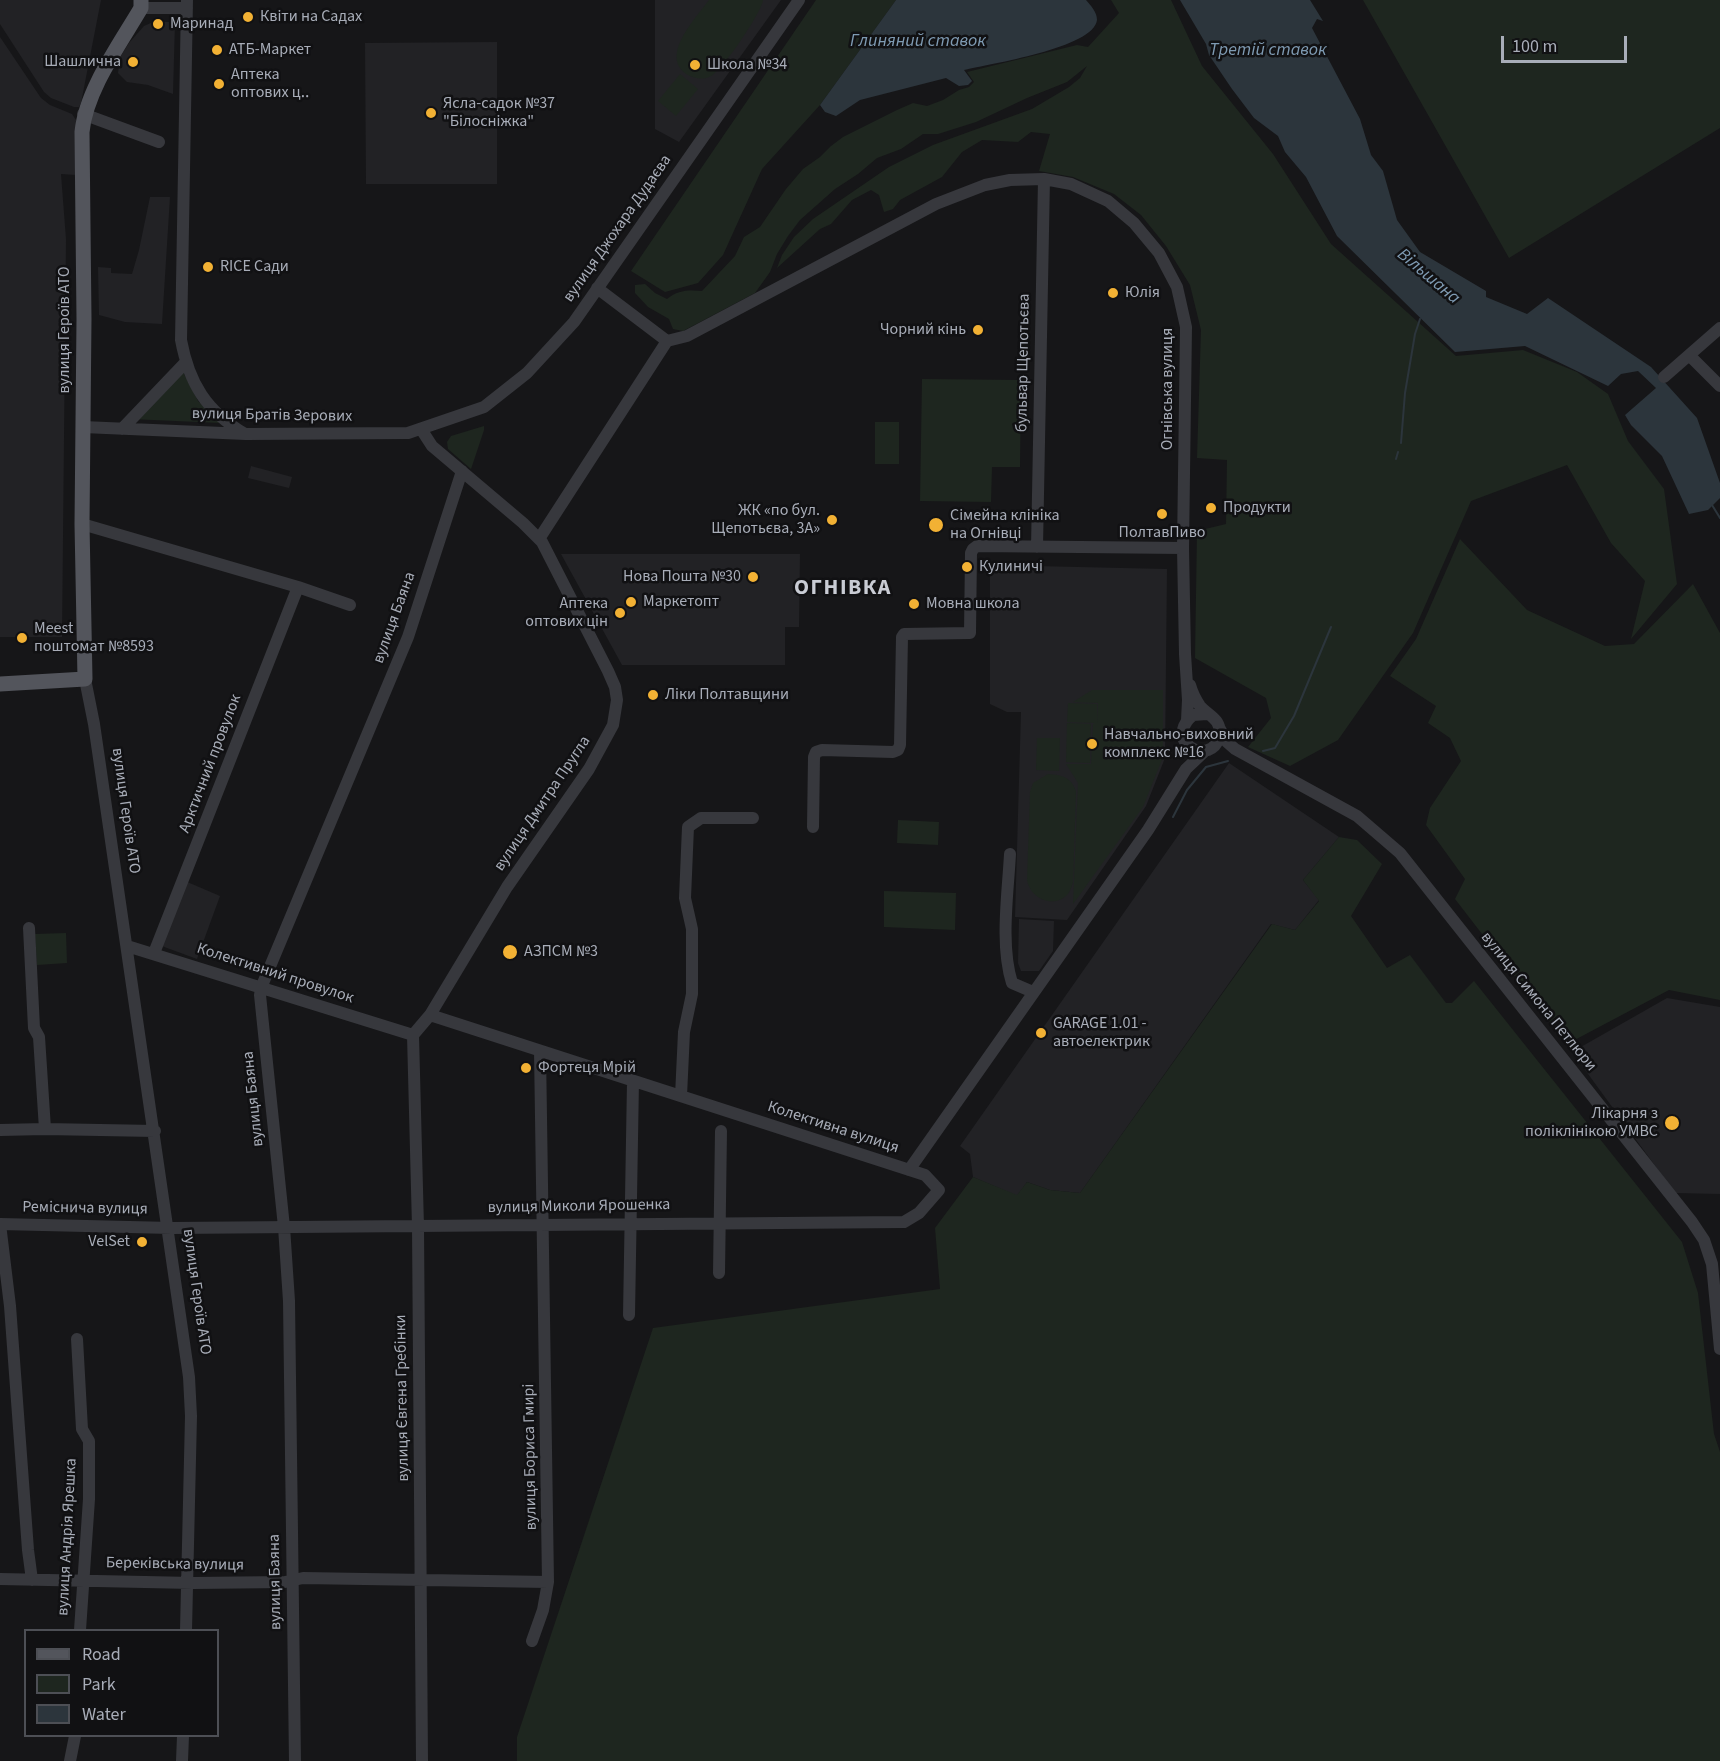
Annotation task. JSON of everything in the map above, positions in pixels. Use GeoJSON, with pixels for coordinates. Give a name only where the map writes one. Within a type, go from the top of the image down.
{"type":"FeatureCollection","features":[{"type":"Feature","properties":{"kind":"main road","name":"вулиця Героїв АТО"},"geometry":{"type":"LineString","coordinates":[[85,679],[82,524],[83,114],[141,4]]}},
{"type":"Feature","properties":{"kind":"main road"},"geometry":{"type":"LineString","coordinates":[[0,684],[85,679]]}},
{"type":"Feature","properties":{"kind":"street","name":"вулиця Джохара Дудаєва"},"geometry":{"type":"LineString","coordinates":[[421,429],[484,407],[527,373],[574,322],[799,0]]}},
{"type":"Feature","properties":{"kind":"street","name":"вулиця Героїв АТО"},"geometry":{"type":"LineString","coordinates":[[141,4],[187,4],[180,325],[185,363],[197,389],[212,409],[227,423],[246,434]]}},
{"type":"Feature","properties":{"kind":"street"},"geometry":{"type":"LineString","coordinates":[[83,114],[159,142]]}},
{"type":"Feature","properties":{"kind":"street","name":"Огнівська вулиця"},"geometry":{"type":"LineString","coordinates":[[667,341],[687,336],[936,204],[985,185],[1010,180],[1044,179],[1071,184],[1108,201],[1134,223],[1159,253],[1177,287],[1186,327],[1183,548],[1188,700],[1187,720],[1182,731],[1186,743]]}},
{"type":"Feature","properties":{"kind":"street","name":"бульвар Щепотьєва"},"geometry":{"type":"LineString","coordinates":[[1037,547],[1044,179]]}},
{"type":"Feature","properties":{"kind":"street"},"geometry":{"type":"LineString","coordinates":[[539,539],[667,341],[597,288]]}},
{"type":"Feature","properties":{"kind":"street"},"geometry":{"type":"LineString","coordinates":[[1664,377],[1720,328]]}},
{"type":"Feature","properties":{"kind":"street"},"geometry":{"type":"LineString","coordinates":[[1690,356],[1720,386]]}},
{"type":"Feature","properties":{"kind":"street"},"geometry":{"type":"LineString","coordinates":[[122,429],[185,363]]}},
{"type":"Feature","properties":{"kind":"street","name":"вулиця Братів Зерових"},"geometry":{"type":"LineString","coordinates":[[83,427],[246,434],[408,433],[421,429]]}},
{"type":"Feature","properties":{"kind":"street","name":"вулиця Дмитра Пругла"},"geometry":{"type":"LineString","coordinates":[[413,1035],[430,1015],[507,887],[589,769],[613,725],[617,712],[615,687],[539,539],[432,446],[421,429]]}},
{"type":"Feature","properties":{"kind":"street","name":"вулиця Баяна"},"geometry":{"type":"LineString","coordinates":[[295,1761],[289,1301],[284,1227],[260,995],[408,637],[462,471]]}},
{"type":"Feature","properties":{"kind":"street"},"geometry":{"type":"LineString","coordinates":[[82,524],[298,587],[350,605]]}},
{"type":"Feature","properties":{"kind":"street"},"geometry":{"type":"LineString","coordinates":[[813,827],[816,752],[893,752],[898,750],[900,745],[902,637],[904,634],[970,633],[971,553],[973,549],[977,546],[1183,548]]}},
{"type":"Feature","properties":{"kind":"street","name":"Арктичний провулок"},"geometry":{"type":"LineString","coordinates":[[154,953],[298,587]]}},
{"type":"Feature","properties":{"kind":"street","name":"Огнівська вулиця"},"geometry":{"type":"LineString","coordinates":[[1185,654],[1190,686],[1194,696],[1220,729]]}},
{"type":"Feature","properties":{"kind":"street","name":"вулиця Героїв АТО"},"geometry":{"type":"LineString","coordinates":[[85,679],[94,724],[155,1131],[189,1377],[191,1416],[186,1629]]}},
{"type":"Feature","properties":{"kind":"street"},"geometry":{"type":"LineString","coordinates":[[1187,720],[1193,715],[1207,714]]}},
{"type":"Feature","properties":{"kind":"street"},"geometry":{"type":"LineString","coordinates":[[1186,743],[1197,751],[1208,749],[1218,740],[1220,729]]}},
{"type":"Feature","properties":{"kind":"street","name":"вулиця Симона Петлюри"},"geometry":{"type":"LineString","coordinates":[[1220,729],[1227,742],[1235,749],[1357,816],[1400,854],[1675,1199],[1704,1240],[1712,1264],[1720,1349]]}},
{"type":"Feature","properties":{"kind":"street","name":"Колективна вулиця"},"geometry":{"type":"LineString","coordinates":[[1180,779],[1186,743]]}},
{"type":"Feature","properties":{"kind":"street","name":"Колективна вулиця"},"geometry":{"type":"LineString","coordinates":[[430,1015],[909,1170],[1148,830],[1191,762],[1208,749]]}},
{"type":"Feature","properties":{"kind":"street","name":"вулиця Симона Петлюри"},"geometry":{"type":"LineString","coordinates":[[1208,749],[1235,749]]}},
{"type":"Feature","properties":{"kind":"street"},"geometry":{"type":"LineString","coordinates":[[681,1096],[684,1032],[692,994],[692,929],[685,898],[688,827],[701,818],[753,818]]}},
{"type":"Feature","properties":{"kind":"street"},"geometry":{"type":"LineString","coordinates":[[1010,854],[1008,971],[1012,983],[1033,992]]}},
{"type":"Feature","properties":{"kind":"street"},"geometry":{"type":"LineString","coordinates":[[29,928],[34,1028],[39,1037],[45,1129]]}},
{"type":"Feature","properties":{"kind":"street","name":"Колективний провулок"},"geometry":{"type":"LineString","coordinates":[[127,946],[413,1035]]}},
{"type":"Feature","properties":{"kind":"street","name":"вулиця Євгена Гребінки"},"geometry":{"type":"LineString","coordinates":[[413,1035],[418,1227],[422,1761]]}},
{"type":"Feature","properties":{"kind":"street","name":"вулиця Бориса Гмирі"},"geometry":{"type":"LineString","coordinates":[[532,1641],[543,1610],[548,1582],[540,1051]]}},
{"type":"Feature","properties":{"kind":"street"},"geometry":{"type":"LineString","coordinates":[[629,1315],[633,1081]]}},
{"type":"Feature","properties":{"kind":"street"},"geometry":{"type":"LineString","coordinates":[[0,1130],[155,1131]]}},
{"type":"Feature","properties":{"kind":"street"},"geometry":{"type":"LineString","coordinates":[[719,1273],[721,1131]]}},
{"type":"Feature","properties":{"kind":"street","name":"вулиця Миколи Ярошенка"},"geometry":{"type":"LineString","coordinates":[[169,1227],[418,1227],[631,1222],[904,1222],[919,1213],[939,1190],[925,1175],[909,1170]]}},
{"type":"Feature","properties":{"kind":"street"},"geometry":{"type":"LineString","coordinates":[[0,1224],[10,1306],[32,1580]]}},
{"type":"Feature","properties":{"kind":"street","name":"Реміснича вулиця"},"geometry":{"type":"LineString","coordinates":[[0,1224],[169,1227]]}},
{"type":"Feature","properties":{"kind":"street","name":"вулиця Андрія Ярешка"},"geometry":{"type":"LineString","coordinates":[[77,1339],[82,1429],[89,1440],[80,1629]]}},
{"type":"Feature","properties":{"kind":"street","name":"Береківська вулиця"},"geometry":{"type":"LineString","coordinates":[[0,1580],[285,1582],[303,1578],[421,1581]]}},
{"type":"Feature","properties":{"kind":"street"},"geometry":{"type":"LineString","coordinates":[[421,1581],[548,1582]]}},
{"type":"Feature","properties":{"kind":"street"},"geometry":{"type":"LineString","coordinates":[[70,1761],[75,1737]]}},
{"type":"Feature","properties":{"kind":"street"},"geometry":{"type":"LineString","coordinates":[[182,1761],[183,1737]]}},
{"type":"Feature","properties":{"kind":"shaded area"},"geometry":{"type":"Polygon","coordinates":[[[0,0],[101,0],[79,107],[51,98],[44,92],[0,24],[0,0]]]}},
{"type":"Feature","properties":{"kind":"shaded area","name":"Школа №34"},"geometry":{"type":"Polygon","coordinates":[[[655,0],[781,0],[679,142],[655,129],[655,0]]]}},
{"type":"Feature","properties":{"kind":"shaded area"},"geometry":{"type":"Polygon","coordinates":[[[153,22],[175,22],[173,94],[148,85],[127,82],[118,73],[120,57],[129,43],[144,26],[153,22]]]}},
{"type":"Feature","properties":{"kind":"shaded area"},"geometry":{"type":"Polygon","coordinates":[[[0,37],[41,98],[50,105],[72,114],[76,120],[76,175],[61,174],[66,239],[62,637],[0,637],[0,37]]]}},
{"type":"Feature","properties":{"kind":"shaded area","name":"Ясла-садок №37 \"Білосніжка\""},"geometry":{"type":"Polygon","coordinates":[[[497,42],[497,184],[366,184],[365,43],[497,42]]]}},
{"type":"Feature","properties":{"kind":"shaded area"},"geometry":{"type":"Polygon","coordinates":[[[150,197],[170,197],[162,324],[125,322],[99,315],[98,267],[111,268],[111,273],[132,274],[150,197]]]}},
{"type":"Feature","properties":{"kind":"shaded area"},"geometry":{"type":"Polygon","coordinates":[[[251,466],[292,477],[289,488],[248,478],[251,466]]]}},
{"type":"Feature","properties":{"kind":"shaded area"},"geometry":{"type":"Polygon","coordinates":[[[561,554],[800,554],[799,627],[785,627],[785,665],[622,665],[561,554]]]}},
{"type":"Feature","properties":{"kind":"shaded area","name":"Навчально-виховний комплекс №16"},"geometry":{"type":"Polygon","coordinates":[[[990,565],[1167,569],[1165,758],[1146,806],[1067,920],[1015,917],[1021,712],[1007,712],[990,704],[990,565]]]}},
{"type":"Feature","properties":{"kind":"shaded area"},"geometry":{"type":"Polygon","coordinates":[[[1229,763],[1339,837],[1303,880],[1319,900],[1295,930],[1271,924],[1080,1193],[1050,1190],[1027,1182],[1017,1196],[973,1177],[970,1154],[960,1146],[1229,763]]]}},
{"type":"Feature","properties":{"kind":"shaded area"},"geometry":{"type":"Polygon","coordinates":[[[185,881],[220,896],[197,959],[159,945],[185,881]]]}},
{"type":"Feature","properties":{"kind":"shaded area"},"geometry":{"type":"Polygon","coordinates":[[[1019,919],[1054,921],[1053,951],[1039,971],[1021,971],[1018,963],[1019,919]]]}},
{"type":"Feature","properties":{"kind":"shaded area","name":"Лікарня з поліклінікою УМВС"},"geometry":{"type":"Polygon","coordinates":[[[1667,998],[1720,1007],[1720,1194],[1675,1193],[1572,1052],[1667,998]]]}},
{"type":"Feature","properties":{"kind":"green space"},"geometry":{"type":"Polygon","coordinates":[[[709,0],[763,0],[749,28],[724,64],[711,76],[697,78],[688,75],[680,67],[677,58],[678,48],[689,27],[709,0]]]}},
{"type":"Feature","properties":{"kind":"green space"},"geometry":{"type":"Polygon","coordinates":[[[816,0],[896,0],[820,105],[762,169],[723,255],[698,283],[665,292],[631,271],[816,0]]]}},
{"type":"Feature","properties":{"kind":"green space"},"geometry":{"type":"Polygon","coordinates":[[[1111,0],[1171,0],[1202,66],[1273,154],[1331,244],[1456,356],[1523,350],[1577,372],[1608,394],[1628,441],[1664,489],[1677,584],[1631,639],[1645,581],[1611,543],[1567,465],[1471,501],[1413,633],[1338,740],[1290,766],[1248,747],[1271,718],[1266,698],[1195,658],[1197,531],[1226,524],[1227,460],[1197,458],[1201,330],[1190,285],[1166,246],[1141,215],[1114,194],[1073,177],[1039,171],[1050,134],[1031,132],[1018,142],[982,140],[962,152],[942,177],[900,200],[893,209],[884,212],[879,195],[871,190],[852,200],[831,224],[820,229],[777,268],[782,255],[794,237],[813,219],[889,167],[933,145],[1032,109],[1069,87],[1080,78],[1087,66],[1067,82],[976,122],[938,134],[923,134],[901,149],[877,158],[835,189],[800,220],[788,236],[770,272],[755,293],[683,331],[673,329],[669,319],[648,307],[635,293],[635,285],[645,284],[655,293],[667,299],[683,291],[702,291],[735,256],[744,237],[760,227],[803,169],[843,137],[913,103],[927,106],[969,87],[974,82],[967,72],[1077,45],[1088,47],[1119,13],[1111,0]]]}},
{"type":"Feature","properties":{"kind":"green space"},"geometry":{"type":"Polygon","coordinates":[[[1363,0],[1720,0],[1720,128],[1509,258],[1363,0]]]}},
{"type":"Feature","properties":{"kind":"green space"},"geometry":{"type":"Polygon","coordinates":[[[680,74],[698,89],[676,116],[658,101],[680,74]]]}},
{"type":"Feature","properties":{"kind":"green space"},"geometry":{"type":"Polygon","coordinates":[[[181,368],[198,401],[221,423],[130,419],[181,368]]]}},
{"type":"Feature","properties":{"kind":"green space"},"geometry":{"type":"Polygon","coordinates":[[[922,379],[1021,380],[1020,467],[992,467],[991,502],[920,501],[922,379]]]}},
{"type":"Feature","properties":{"kind":"green space"},"geometry":{"type":"Polygon","coordinates":[[[875,422],[899,422],[899,464],[875,464],[875,422]]]}},
{"type":"Feature","properties":{"kind":"green space"},"geometry":{"type":"Polygon","coordinates":[[[484,426],[471,469],[448,449],[447,442],[451,436],[484,426]]]}},
{"type":"Feature","properties":{"kind":"green space"},"geometry":{"type":"Polygon","coordinates":[[[1460,539],[1527,610],[1605,646],[1634,644],[1693,584],[1720,633],[1720,1000],[1669,990],[1567,1044],[1455,899],[1465,879],[1426,825],[1430,808],[1461,761],[1450,738],[1428,723],[1436,706],[1390,676],[1416,639],[1460,539]]]}},
{"type":"Feature","properties":{"kind":"green space"},"geometry":{"type":"Polygon","coordinates":[[[1092,690],[1163,690],[1163,757],[1143,807],[1073,904],[1078,783],[1066,764],[1091,764],[1093,724],[1095,723],[1067,722],[1068,703],[1097,704],[1097,723],[1098,703],[1073,702],[1092,690]]]}},
{"type":"Feature","properties":{"kind":"green space"},"geometry":{"type":"Polygon","coordinates":[[[1067,723],[1091,724],[1090,763],[1066,762],[1067,723]]]}},
{"type":"Feature","properties":{"kind":"green space"},"geometry":{"type":"Polygon","coordinates":[[[1037,738],[1060,738],[1059,771],[1036,770],[1037,738]]]}},
{"type":"Feature","properties":{"kind":"green space"},"geometry":{"type":"Polygon","coordinates":[[[1048,774],[1065,778],[1076,791],[1073,882],[1067,895],[1055,901],[1043,900],[1037,896],[1027,880],[1030,792],[1033,783],[1048,774]]]}},
{"type":"Feature","properties":{"kind":"green space"},"geometry":{"type":"Polygon","coordinates":[[[898,820],[939,822],[938,845],[897,843],[898,820]]]}},
{"type":"Feature","properties":{"kind":"green space"},"geometry":{"type":"Polygon","coordinates":[[[1339,837],[1357,840],[1382,864],[1351,916],[1387,968],[1410,955],[1446,1003],[1452,1003],[1474,981],[1682,1242],[1698,1293],[1714,1434],[1720,1452],[1720,1761],[517,1761],[517,1737],[653,1328],[940,1289],[935,1228],[973,1177],[1017,1195],[1027,1182],[1050,1190],[1080,1193],[1272,924],[1295,930],[1319,901],[1303,880],[1339,837]]]}},
{"type":"Feature","properties":{"kind":"green space"},"geometry":{"type":"Polygon","coordinates":[[[884,891],[956,893],[955,930],[884,927],[884,891]]]}},
{"type":"Feature","properties":{"kind":"green space"},"geometry":{"type":"Polygon","coordinates":[[[66,933],[67,963],[37,965],[35,934],[66,933]]]}},
{"type":"Feature","properties":{"kind":"water","name":"Глиняний ставок"},"geometry":{"type":"Polygon","coordinates":[[[896,0],[1086,0],[1095,12],[1097,20],[1091,30],[1060,47],[964,70],[972,81],[968,85],[959,86],[946,78],[860,100],[836,116],[825,112],[820,105],[896,0]]]}},
{"type":"Feature","properties":{"kind":"water","name":"Третій ставок"},"geometry":{"type":"Polygon","coordinates":[[[1180,0],[1310,0],[1323,21],[1317,19],[1312,28],[1360,119],[1371,155],[1383,171],[1397,220],[1420,252],[1486,291],[1486,297],[1527,314],[1548,298],[1651,367],[1697,418],[1720,483],[1720,498],[1708,510],[1689,514],[1662,456],[1631,425],[1625,415],[1656,388],[1638,371],[1621,374],[1608,386],[1525,346],[1455,352],[1337,236],[1306,177],[1285,152],[1278,136],[1254,118],[1232,89],[1209,55],[1206,44],[1180,0]]]}},
{"type":"Feature","properties":{"kind":"waterway"},"geometry":{"type":"LineString","coordinates":[[1401,443],[1405,393],[1415,334],[1420,319]]}},
{"type":"Feature","properties":{"kind":"waterway"},"geometry":{"type":"LineString","coordinates":[[1396,459],[1398,452]]}},
{"type":"Feature","properties":{"kind":"waterway","name":"Вільшана"},"geometry":{"type":"LineString","coordinates":[[1712,505],[1720,518]]}},
{"type":"Feature","properties":{"kind":"waterway"},"geometry":{"type":"LineString","coordinates":[[1263,751],[1275,748],[1294,716],[1331,627]]}},
{"type":"Feature","properties":{"kind":"waterway"},"geometry":{"type":"LineString","coordinates":[[1173,817],[1187,790],[1206,767],[1228,761]]}},
{"type":"Feature","properties":{"kind":"place","name":"Квіти на Садах"},"geometry":{"type":"Point","coordinates":[248,17]}},
{"type":"Feature","properties":{"kind":"place","name":"Маринад"},"geometry":{"type":"Point","coordinates":[158,24]}},
{"type":"Feature","properties":{"kind":"place","name":"АТБ-Маркет"},"geometry":{"type":"Point","coordinates":[217,50]}},
{"type":"Feature","properties":{"kind":"place","name":"Шашлична"},"geometry":{"type":"Point","coordinates":[133,62]}},
{"type":"Feature","properties":{"kind":"place","name":"Школа №34"},"geometry":{"type":"Point","coordinates":[695,65]}},
{"type":"Feature","properties":{"kind":"place","name":"Аптека оптових ц‥"},"geometry":{"type":"Point","coordinates":[219,84]}},
{"type":"Feature","properties":{"kind":"place","name":"Ясла-садок №37 \"Білосніжка\""},"geometry":{"type":"Point","coordinates":[431,113]}},
{"type":"Feature","properties":{"kind":"place","name":"RICE Сади"},"geometry":{"type":"Point","coordinates":[208,267]}},
{"type":"Feature","properties":{"kind":"place","name":"Юлія"},"geometry":{"type":"Point","coordinates":[1113,293]}},
{"type":"Feature","properties":{"kind":"place","name":"Чорний кінь"},"geometry":{"type":"Point","coordinates":[978,330]}},
{"type":"Feature","properties":{"kind":"place","name":"Продукти"},"geometry":{"type":"Point","coordinates":[1211,508]}},
{"type":"Feature","properties":{"kind":"place","name":"ПолтавПиво"},"geometry":{"type":"Point","coordinates":[1162,514]}},
{"type":"Feature","properties":{"kind":"place","name":"ЖК «по бул. Щепотьєва, 3А»"},"geometry":{"type":"Point","coordinates":[832,520]}},
{"type":"Feature","properties":{"kind":"place","name":"Сімейна клініка на Огнівці"},"geometry":{"type":"Point","coordinates":[936,525]}},
{"type":"Feature","properties":{"kind":"place","name":"Кулиничі"},"geometry":{"type":"Point","coordinates":[967,567]}},
{"type":"Feature","properties":{"kind":"place","name":"Нова Пошта №30"},"geometry":{"type":"Point","coordinates":[753,577]}},
{"type":"Feature","properties":{"kind":"place","name":"Маркетопт"},"geometry":{"type":"Point","coordinates":[631,602]}},
{"type":"Feature","properties":{"kind":"place","name":"Мовна школа"},"geometry":{"type":"Point","coordinates":[914,604]}},
{"type":"Feature","properties":{"kind":"place","name":"Аптека оптових цін"},"geometry":{"type":"Point","coordinates":[620,613]}},
{"type":"Feature","properties":{"kind":"place","name":"Meest поштомат №8593"},"geometry":{"type":"Point","coordinates":[22,638]}},
{"type":"Feature","properties":{"kind":"place","name":"Ліки Полтавщини"},"geometry":{"type":"Point","coordinates":[653,695]}},
{"type":"Feature","properties":{"kind":"place","name":"Навчально-виховний комплекс №16"},"geometry":{"type":"Point","coordinates":[1092,744]}},
{"type":"Feature","properties":{"kind":"place","name":"АЗПСМ №3"},"geometry":{"type":"Point","coordinates":[510,952]}},
{"type":"Feature","properties":{"kind":"place","name":"GARAGE 1.01 - автоелектрик"},"geometry":{"type":"Point","coordinates":[1041,1033]}},
{"type":"Feature","properties":{"kind":"place","name":"Фортеця Мрій"},"geometry":{"type":"Point","coordinates":[526,1068]}},
{"type":"Feature","properties":{"kind":"place","name":"Лікарня з поліклінікою УМВС"},"geometry":{"type":"Point","coordinates":[1672,1123]}},
{"type":"Feature","properties":{"kind":"place","name":"VelSet"},"geometry":{"type":"Point","coordinates":[142,1242]}},
{"type":"Feature","properties":{"kind":"district","name":"ОГНІВКА"},"geometry":{"type":"Point","coordinates":[843,589]}}]}
